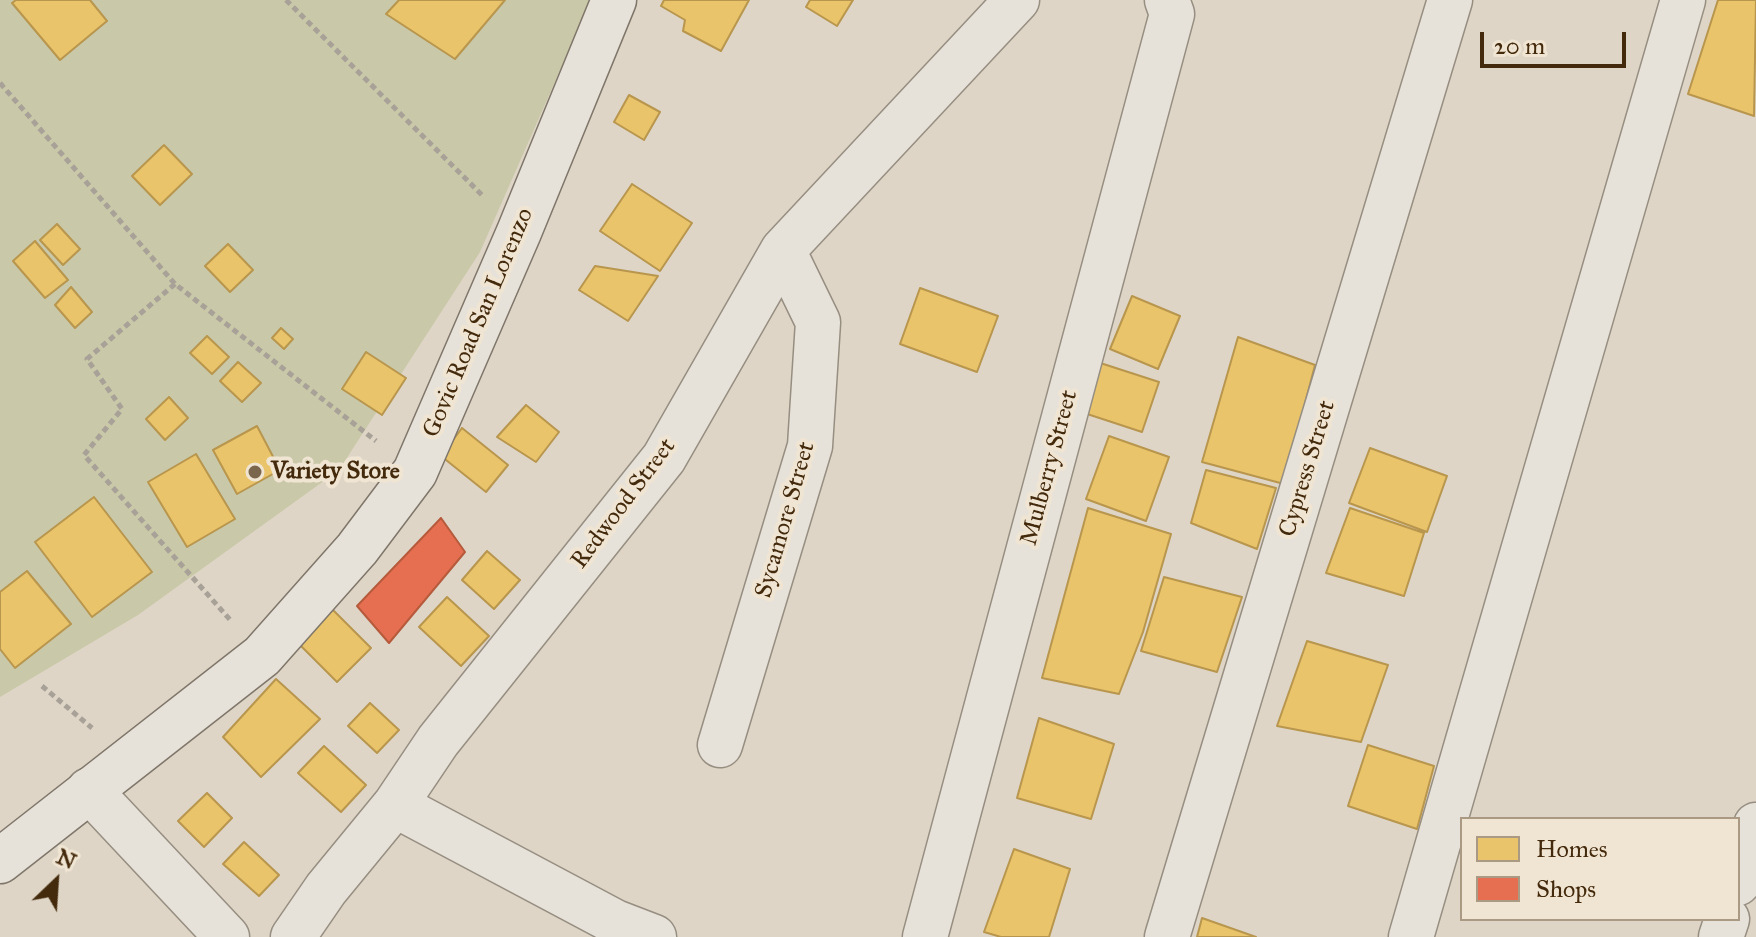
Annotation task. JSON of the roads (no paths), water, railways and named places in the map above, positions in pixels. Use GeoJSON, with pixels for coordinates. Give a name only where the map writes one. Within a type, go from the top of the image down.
{"type":"FeatureCollection","features":[{"type":"Feature","properties":{"kind":"street","name":"Govic Road San Lorenzo"},"geometry":{"type":"LineString","coordinates":[[0,861],[262,656],[357,549],[415,472],[519,232],[614,0]]}},
{"type":"Feature","properties":{"kind":"street","name":"Redwood Street"},"geometry":{"type":"LineString","coordinates":[[293,937],[326,889],[395,805],[438,741],[664,458],[783,250],[1017,0]]}},
{"type":"Feature","properties":{"kind":"street","name":"Mulberry Street"},"geometry":{"type":"LineString","coordinates":[[925,937],[1172,14],[1167,0]]}},
{"type":"Feature","properties":{"kind":"street","name":"Cypress Street"},"geometry":{"type":"LineString","coordinates":[[1167,937],[1450,0]]}},
{"type":"Feature","properties":{"kind":"street"},"geometry":{"type":"LineString","coordinates":[[1411,937],[1683,0]]}},
{"type":"Feature","properties":{"kind":"street","name":"Sycamore Street"},"geometry":{"type":"LineString","coordinates":[[720,745],[810,446],[818,322],[783,250]]}},
{"type":"Feature","properties":{"kind":"street"},"geometry":{"type":"LineString","coordinates":[[89,790],[227,937]]}},
{"type":"Feature","properties":{"kind":"street"},"geometry":{"type":"LineString","coordinates":[[395,805],[615,922],[654,937]]}},
{"type":"Feature","properties":{"kind":"street"},"geometry":{"type":"LineString","coordinates":[[1740,877],[1756,825]]}},
{"type":"Feature","properties":{"kind":"place","name":"Variety Store"},"geometry":{"type":"Point","coordinates":[255,472]}}]}
